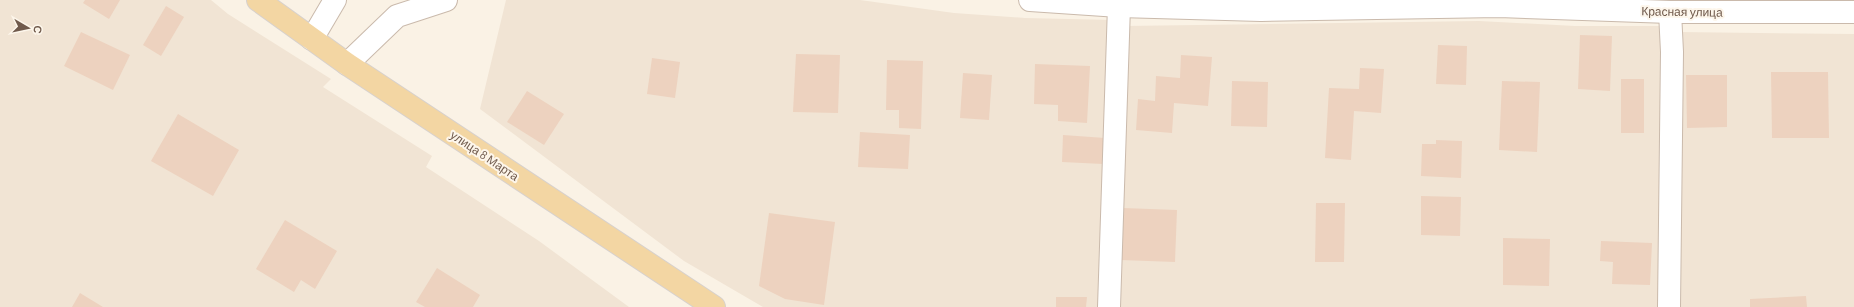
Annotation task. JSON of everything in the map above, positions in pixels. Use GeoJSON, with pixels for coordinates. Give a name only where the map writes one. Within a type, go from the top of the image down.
{"type":"FeatureCollection","features":[{"type":"Feature","properties":{"kind":"main road","name":"улица 8 Марта"},"geometry":{"type":"LineString","coordinates":[[258,0],[347,64],[714,307]]}},
{"type":"Feature","properties":{"kind":"street"},"geometry":{"type":"LineString","coordinates":[[312,39],[335,0]]}},
{"type":"Feature","properties":{"kind":"street"},"geometry":{"type":"LineString","coordinates":[[347,64],[397,16],[446,0]]}},
{"type":"Feature","properties":{"kind":"street","name":"Красная улица"},"geometry":{"type":"LineString","coordinates":[[1030,0],[1119,6],[1260,10],[1499,6],[1670,12],[1854,12]]}},
{"type":"Feature","properties":{"kind":"street"},"geometry":{"type":"LineString","coordinates":[[1109,307],[1119,6]]}},
{"type":"Feature","properties":{"kind":"street"},"geometry":{"type":"LineString","coordinates":[[1669,307],[1672,52],[1670,12]]}},
{"type":"Feature","properties":{"kind":"shaded area"},"geometry":{"type":"Polygon","coordinates":[[[0,0],[211,0],[228,14],[331,79],[323,87],[432,156],[426,167],[539,241],[629,307],[0,307],[0,0]]]}},
{"type":"Feature","properties":{"kind":"shaded area"},"geometry":{"type":"Polygon","coordinates":[[[506,0],[860,0],[954,13],[1025,18],[1113,20],[1103,307],[763,307],[684,261],[480,109],[506,0]]]}},
{"type":"Feature","properties":{"kind":"shaded area"},"geometry":{"type":"Polygon","coordinates":[[[1479,21],[1575,26],[1663,26],[1664,307],[1115,307],[1124,26],[1479,21]]]}},
{"type":"Feature","properties":{"kind":"shaded area"},"geometry":{"type":"Polygon","coordinates":[[[1678,32],[1854,34],[1854,307],[1677,307],[1678,32]]]}},
{"type":"Feature","properties":{"kind":"building"},"geometry":{"type":"Polygon","coordinates":[[[85,0],[120,0],[109,19],[83,3],[85,0]]]}},
{"type":"Feature","properties":{"kind":"building"},"geometry":{"type":"Polygon","coordinates":[[[166,6],[184,17],[161,56],[143,45],[166,6]]]}},
{"type":"Feature","properties":{"kind":"building"},"geometry":{"type":"Polygon","coordinates":[[[81,32],[130,55],[113,90],[64,66],[81,32]]]}},
{"type":"Feature","properties":{"kind":"building"},"geometry":{"type":"Polygon","coordinates":[[[1580,35],[1612,36],[1610,91],[1578,89],[1580,35]]]}},
{"type":"Feature","properties":{"kind":"building"},"geometry":{"type":"Polygon","coordinates":[[[1438,45],[1467,46],[1466,85],[1436,84],[1438,45]]]}},
{"type":"Feature","properties":{"kind":"building"},"geometry":{"type":"Polygon","coordinates":[[[796,54],[840,55],[838,113],[793,112],[796,54]]]}},
{"type":"Feature","properties":{"kind":"building"},"geometry":{"type":"Polygon","coordinates":[[[1181,55],[1212,57],[1208,106],[1174,103],[1172,133],[1136,130],[1138,99],[1155,101],[1156,76],[1180,78],[1181,55]]]}},
{"type":"Feature","properties":{"kind":"building"},"geometry":{"type":"Polygon","coordinates":[[[652,58],[680,62],[675,98],[647,94],[652,58]]]}},
{"type":"Feature","properties":{"kind":"building"},"geometry":{"type":"Polygon","coordinates":[[[887,60],[923,61],[921,129],[899,128],[899,110],[886,110],[887,60]]]}},
{"type":"Feature","properties":{"kind":"building"},"geometry":{"type":"Polygon","coordinates":[[[1035,64],[1090,66],[1087,123],[1058,121],[1058,105],[1034,104],[1035,64]]]}},
{"type":"Feature","properties":{"kind":"building"},"geometry":{"type":"Polygon","coordinates":[[[1360,68],[1384,69],[1381,113],[1354,111],[1351,160],[1325,158],[1329,88],[1359,89],[1360,68]]]}},
{"type":"Feature","properties":{"kind":"building"},"geometry":{"type":"Polygon","coordinates":[[[1771,72],[1828,72],[1829,138],[1772,138],[1771,72]]]}},
{"type":"Feature","properties":{"kind":"building"},"geometry":{"type":"Polygon","coordinates":[[[963,73],[992,75],[989,120],[960,118],[963,73]]]}},
{"type":"Feature","properties":{"kind":"building"},"geometry":{"type":"Polygon","coordinates":[[[1686,75],[1727,75],[1727,127],[1687,128],[1686,75]]]}},
{"type":"Feature","properties":{"kind":"building"},"geometry":{"type":"Polygon","coordinates":[[[1621,79],[1644,79],[1644,133],[1621,133],[1621,79]]]}},
{"type":"Feature","properties":{"kind":"building"},"geometry":{"type":"Polygon","coordinates":[[[1232,81],[1268,82],[1267,127],[1231,126],[1232,81]]]}},
{"type":"Feature","properties":{"kind":"building"},"geometry":{"type":"Polygon","coordinates":[[[1502,81],[1540,82],[1537,152],[1499,150],[1502,81]]]}},
{"type":"Feature","properties":{"kind":"building"},"geometry":{"type":"Polygon","coordinates":[[[527,91],[564,114],[544,145],[507,122],[527,91]]]}},
{"type":"Feature","properties":{"kind":"building"},"geometry":{"type":"Polygon","coordinates":[[[178,114],[239,150],[213,196],[151,161],[178,114]]]}},
{"type":"Feature","properties":{"kind":"building"},"geometry":{"type":"Polygon","coordinates":[[[860,132],[910,135],[908,169],[858,167],[860,132]]]}},
{"type":"Feature","properties":{"kind":"building"},"geometry":{"type":"Polygon","coordinates":[[[1063,135],[1105,138],[1103,164],[1062,162],[1063,135]]]}},
{"type":"Feature","properties":{"kind":"building"},"geometry":{"type":"Polygon","coordinates":[[[1436,140],[1462,141],[1461,178],[1421,176],[1422,144],[1436,144],[1436,140]]]}},
{"type":"Feature","properties":{"kind":"building"},"geometry":{"type":"Polygon","coordinates":[[[1421,196],[1461,197],[1460,236],[1421,235],[1421,196]]]}},
{"type":"Feature","properties":{"kind":"building"},"geometry":{"type":"Polygon","coordinates":[[[1316,203],[1345,203],[1344,262],[1315,262],[1316,203]]]}},
{"type":"Feature","properties":{"kind":"building"},"geometry":{"type":"Polygon","coordinates":[[[1123,208],[1177,210],[1175,262],[1121,260],[1123,208]]]}},
{"type":"Feature","properties":{"kind":"building"},"geometry":{"type":"Polygon","coordinates":[[[769,213],[835,222],[824,305],[785,299],[759,286],[769,213]]]}},
{"type":"Feature","properties":{"kind":"building"},"geometry":{"type":"Polygon","coordinates":[[[285,220],[337,251],[315,289],[301,280],[294,292],[256,269],[285,220]]]}},
{"type":"Feature","properties":{"kind":"building"},"geometry":{"type":"Polygon","coordinates":[[[1503,238],[1550,239],[1549,286],[1503,285],[1503,238]]]}},
{"type":"Feature","properties":{"kind":"building"},"geometry":{"type":"Polygon","coordinates":[[[1601,241],[1652,243],[1650,285],[1612,284],[1613,262],[1600,261],[1601,241]]]}},
{"type":"Feature","properties":{"kind":"building"},"geometry":{"type":"Polygon","coordinates":[[[437,268],[480,295],[473,307],[425,307],[416,302],[437,268]]]}},
{"type":"Feature","properties":{"kind":"building"},"geometry":{"type":"Polygon","coordinates":[[[80,293],[103,307],[72,307],[80,293]]]}},
{"type":"Feature","properties":{"kind":"building"},"geometry":{"type":"Polygon","coordinates":[[[1806,296],[1807,307],[1750,307],[1750,299],[1806,296]]]}},
{"type":"Feature","properties":{"kind":"building"},"geometry":{"type":"Polygon","coordinates":[[[1056,297],[1087,297],[1086,307],[1056,307],[1056,297]]]}}]}
